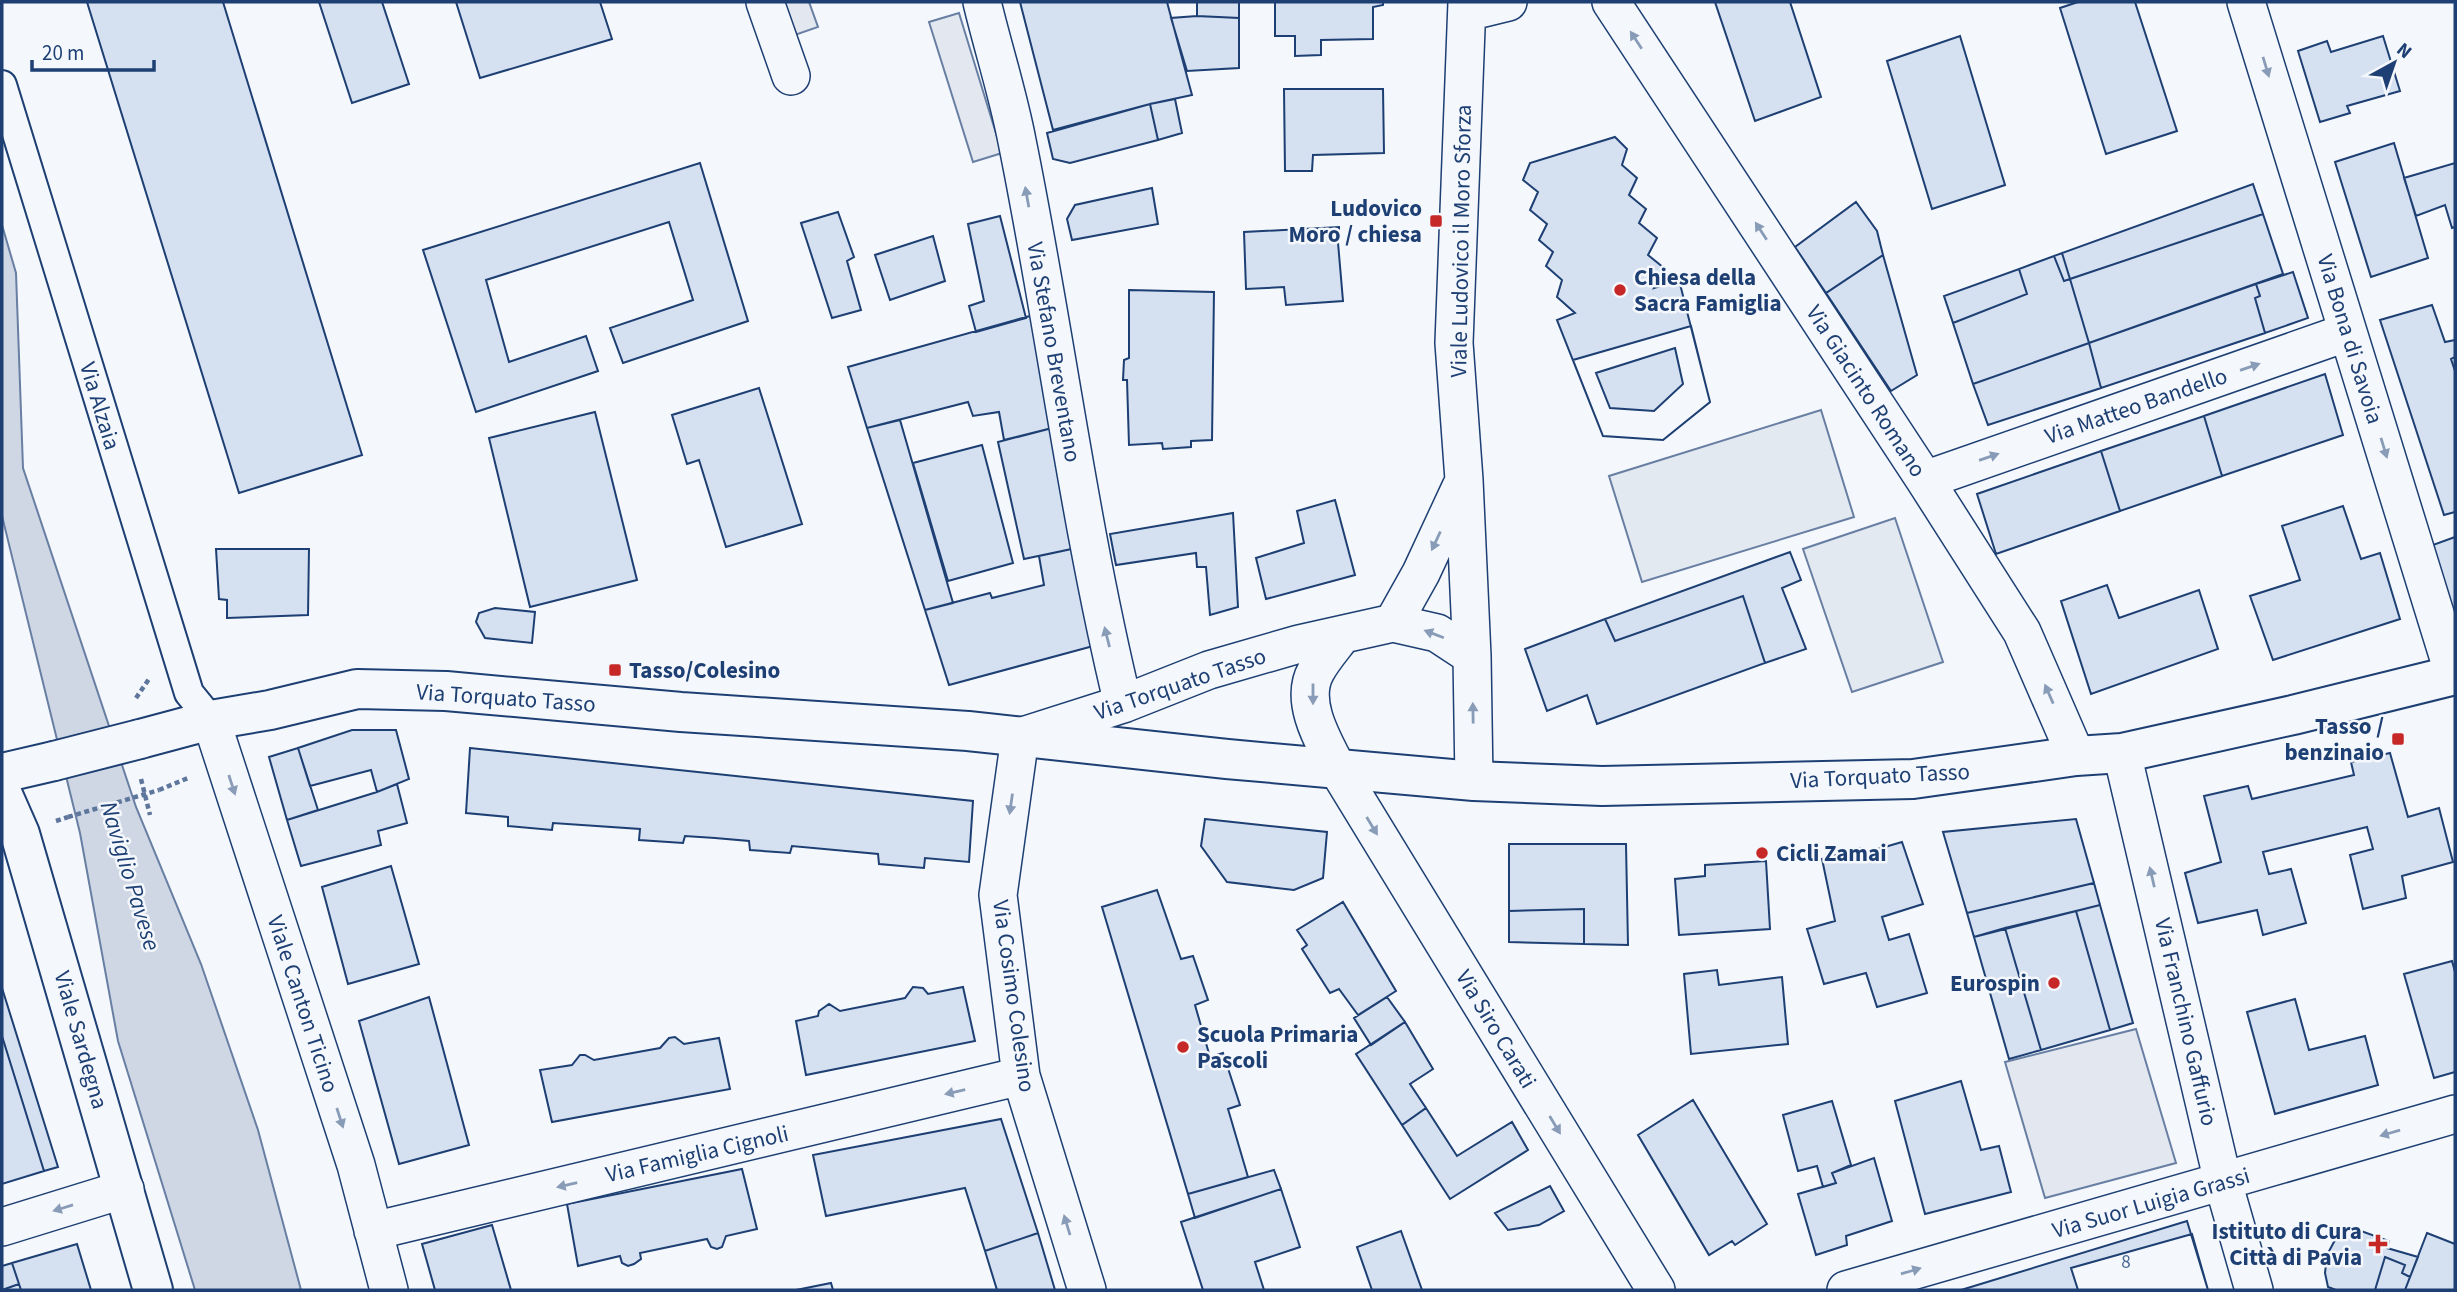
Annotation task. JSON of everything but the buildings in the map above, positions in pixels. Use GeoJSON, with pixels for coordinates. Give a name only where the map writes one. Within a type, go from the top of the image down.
{"type":"FeatureCollection","features":[{"type":"Feature","properties":{"kind":"street"},"geometry":{"type":"LineString","coordinates":[[765,2],[791,76]]}},
{"type":"Feature","properties":{"kind":"street","name":"Via Stefano Breventano"},"geometry":{"type":"LineString","coordinates":[[982,2],[1017,139],[1077,486],[1104,626],[1123,704]]}},
{"type":"Feature","properties":{"kind":"street"},"geometry":{"type":"LineString","coordinates":[[1467,7],[1508,2]]}},
{"type":"Feature","properties":{"kind":"street","name":"Via Giacinto Romano"},"geometry":{"type":"LineString","coordinates":[[1611,2],[2022,632],[2076,756]]}},
{"type":"Feature","properties":{"kind":"street","name":"Via Bona di Savoia"},"geometry":{"type":"LineString","coordinates":[[2246,2],[2455,675]]}},
{"type":"Feature","properties":{"kind":"street","name":"Viale Ludovico il Moro Sforza"},"geometry":{"type":"LineString","coordinates":[[1467,7],[1454,343],[1464,480],[1472,656],[1474,781]]}},
{"type":"Feature","properties":{"kind":"street","name":"Via Alzaia"},"geometry":{"type":"LineString","coordinates":[[2,85],[189,693],[211,720]]}},
{"type":"Feature","properties":{"kind":"street","name":"Via Matteo Bandello"},"geometry":{"type":"LineString","coordinates":[[1925,480],[2348,332]]}},
{"type":"Feature","properties":{"kind":"street","name":"Viale Ludovico il Moro Sforza"},"geometry":{"type":"LineString","coordinates":[[1392,623],[1421,573],[1464,480]]}},
{"type":"Feature","properties":{"kind":"street"},"geometry":{"type":"LineString","coordinates":[[1392,623],[1437,633],[1472,656]]}},
{"type":"Feature","properties":{"kind":"street","name":"Via Torquato Tasso"},"geometry":{"type":"LineString","coordinates":[[1020,737],[1123,704],[1209,670],[1392,623]]}},
{"type":"Feature","properties":{"kind":"street"},"geometry":{"type":"LineString","coordinates":[[1337,768],[1317,729],[1311,693],[1315,673],[1342,635]]}},
{"type":"Feature","properties":{"kind":"street","name":"Via Torquato Tasso"},"geometry":{"type":"LineString","coordinates":[[2,773],[211,720],[270,710],[357,689],[446,691],[681,712],[954,730],[1474,781],[1602,786],[1913,779],[2076,756],[2122,753],[2455,675]]}},
{"type":"Feature","properties":{"kind":"street","name":"Viale Canton Ticino"},"geometry":{"type":"LineString","coordinates":[[211,720],[356,1165],[390,1290]]}},
{"type":"Feature","properties":{"kind":"street","name":"Via Cosimo Colesino"},"geometry":{"type":"LineString","coordinates":[[1020,737],[998,895],[1021,1076],[1087,1290]]}},
{"type":"Feature","properties":{"kind":"street","name":"Via Franchino Gaffurio"},"geometry":{"type":"LineString","coordinates":[[2122,753],[2223,1182],[2253,1290]]}},
{"type":"Feature","properties":{"kind":"street","name":"Via Siro Carati"},"geometry":{"type":"LineString","coordinates":[[1337,768],[1656,1290]]}},
{"type":"Feature","properties":{"kind":"street","name":"Viale Sardegna"},"geometry":{"type":"LineString","coordinates":[[2,793],[20,834],[153,1290]]}},
{"type":"Feature","properties":{"kind":"street","name":"Via Famiglia Cignoli"},"geometry":{"type":"LineString","coordinates":[[373,1231],[1021,1076]]}},
{"type":"Feature","properties":{"kind":"street","name":"Via Suor Luigia Grassi"},"geometry":{"type":"LineString","coordinates":[[1846,1290],[2455,1114]]}},
{"type":"Feature","properties":{"kind":"street"},"geometry":{"type":"LineString","coordinates":[[2,1227],[125,1189]]}},
{"type":"Feature","properties":{"kind":"path"},"geometry":{"type":"LineString","coordinates":[[68,817],[159,790]]}},
{"type":"Feature","properties":{"kind":"shaded area"},"geometry":{"type":"Polygon","coordinates":[[[776,2],[809,2],[818,27],[789,37],[776,2]]]}},
{"type":"Feature","properties":{"kind":"shaded area"},"geometry":{"type":"Polygon","coordinates":[[[959,13],[1002,153],[973,162],[929,22],[959,13]]]}},
{"type":"Feature","properties":{"kind":"shaded area"},"geometry":{"type":"Polygon","coordinates":[[[1821,410],[1854,517],[1642,582],[1609,476],[1821,410]]]}},
{"type":"Feature","properties":{"kind":"shaded area"},"geometry":{"type":"Polygon","coordinates":[[[1895,518],[1943,662],[1852,692],[1803,549],[1895,518]]]}},
{"type":"Feature","properties":{"kind":"shaded area"},"geometry":{"type":"Polygon","coordinates":[[[2136,1029],[2176,1163],[2045,1198],[2005,1062],[2136,1029]]]}},
{"type":"Feature","properties":{"kind":"water","name":"Naviglio Pavese"},"geometry":{"type":"Polygon","coordinates":[[[2,225],[16,273],[23,468],[136,807],[201,964],[258,1130],[301,1290],[195,1290],[118,1041],[80,833],[2,516],[2,225]]]}},
{"type":"Feature","properties":{"kind":"place","name":"Ludovico Moro / chiesa"},"geometry":{"type":"Point","coordinates":[1436,221]}},
{"type":"Feature","properties":{"kind":"place","name":"Chiesa della Sacra Famiglia"},"geometry":{"type":"Point","coordinates":[1620,290]}},
{"type":"Feature","properties":{"kind":"place","name":"Tasso/Colesino"},"geometry":{"type":"Point","coordinates":[615,670]}},
{"type":"Feature","properties":{"kind":"place","name":"Tasso / benzinaio"},"geometry":{"type":"Point","coordinates":[2398,739]}},
{"type":"Feature","properties":{"kind":"place","name":"Cicli Zamai"},"geometry":{"type":"Point","coordinates":[1762,853]}},
{"type":"Feature","properties":{"kind":"place","name":"Eurospin"},"geometry":{"type":"Point","coordinates":[2054,983]}},
{"type":"Feature","properties":{"kind":"place","name":"Scuola Primaria Pascoli"},"geometry":{"type":"Point","coordinates":[1183,1047]}},
{"type":"Feature","properties":{"kind":"place","name":"Istituto di Cura Città di Pavia"},"geometry":{"type":"Point","coordinates":[2378,1244]}}]}
